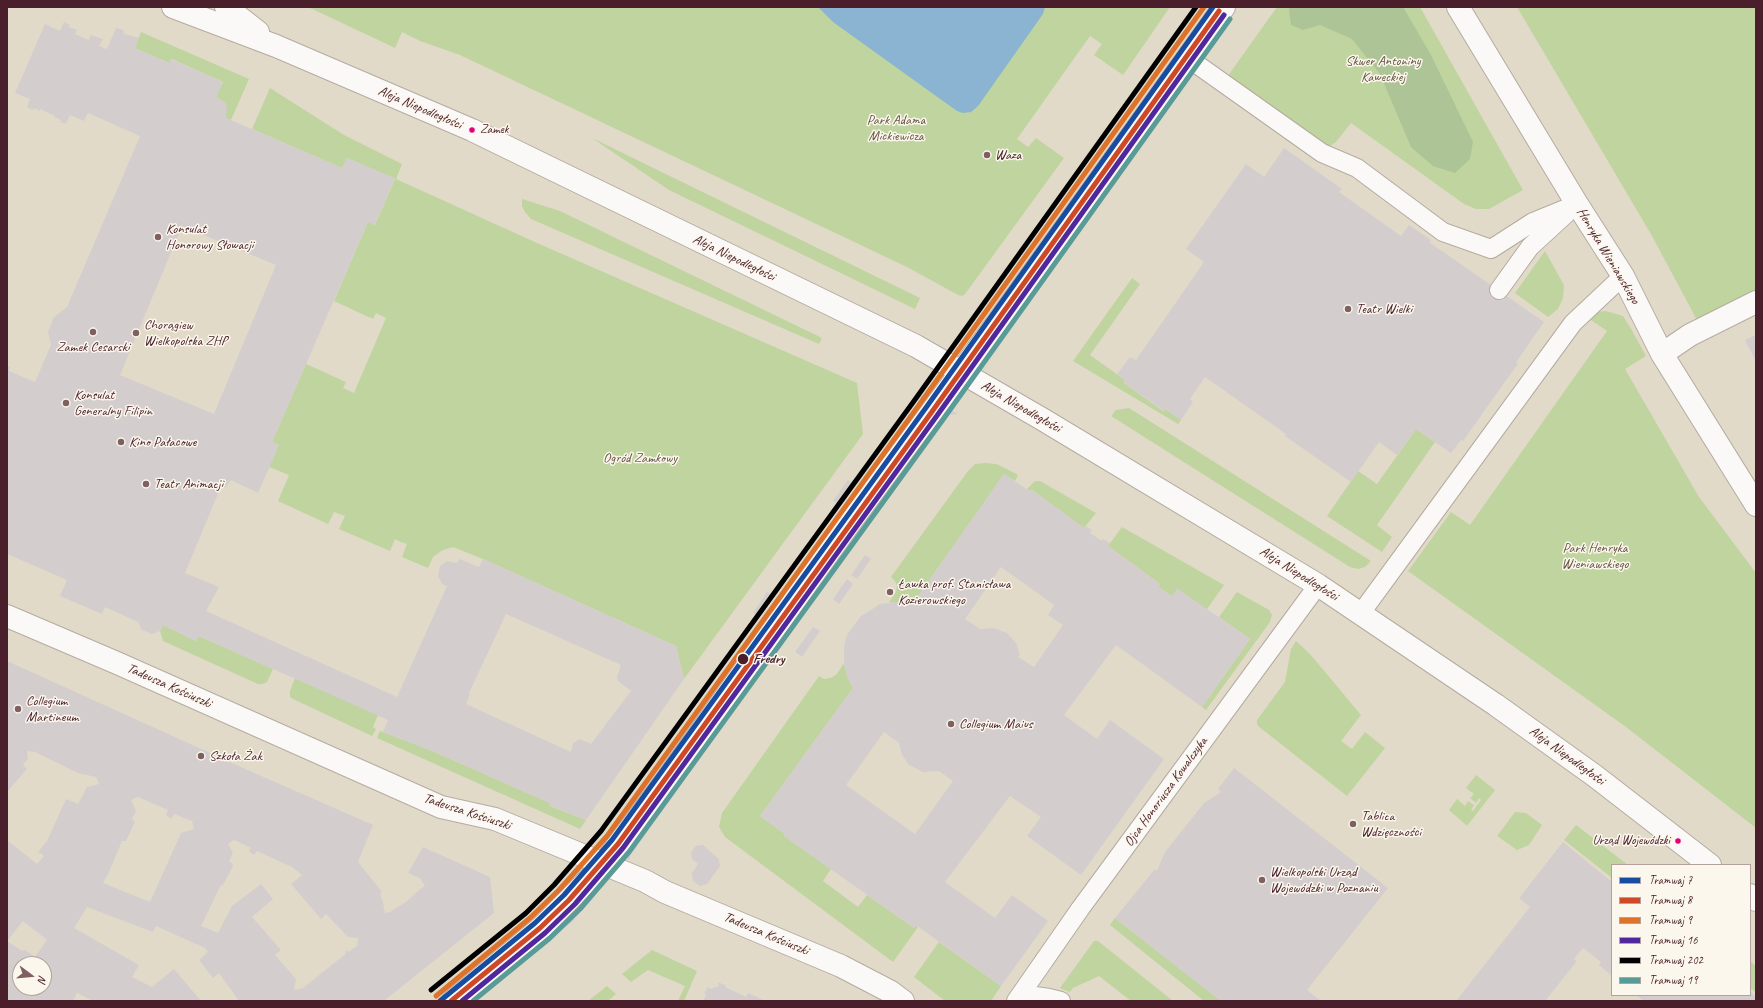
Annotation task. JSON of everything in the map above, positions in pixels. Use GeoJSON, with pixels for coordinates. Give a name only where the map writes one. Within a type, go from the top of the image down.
{"type":"FeatureCollection","features":[{"type":"Feature","properties":{"kind":"street","name":"Aleja Niepodległości"},"geometry":{"type":"LineString","coordinates":[[173,7],[276,46],[472,130],[916,346],[1318,585],[1496,705],[1595,776],[1709,864]]}},
{"type":"Feature","properties":{"kind":"street","name":"Aleja Niepodległości"},"geometry":{"type":"LineString","coordinates":[[226,7],[276,46]]}},
{"type":"Feature","properties":{"kind":"street"},"geometry":{"type":"LineString","coordinates":[[453,1001],[542,927],[602,865],[663,785],[845,530],[961,372],[1224,7]]}},
{"type":"Feature","properties":{"kind":"street","name":"Henryka Wieniawskiego"},"geometry":{"type":"LineString","coordinates":[[1458,7],[1577,204],[1623,276],[1662,354],[1754,501]]}},
{"type":"Feature","properties":{"kind":"street"},"geometry":{"type":"LineString","coordinates":[[1662,354],[1690,335],[1756,302]]}},
{"type":"Feature","properties":{"kind":"street","name":"Tadeusza Kościuszki"},"geometry":{"type":"LineString","coordinates":[[7,616],[117,663],[441,808],[495,819],[602,865],[645,881],[665,892],[841,966],[891,992],[902,1001]]}},
{"type":"Feature","properties":{"kind":"lane"},"geometry":{"type":"LineString","coordinates":[[1188,58],[1322,153],[1357,168],[1444,232],[1490,249],[1533,222],[1577,204]]}},
{"type":"Feature","properties":{"kind":"lane"},"geometry":{"type":"LineString","coordinates":[[1499,290],[1530,247],[1577,204]]}},
{"type":"Feature","properties":{"kind":"lane"},"geometry":{"type":"LineString","coordinates":[[1361,614],[1573,323],[1623,276]]}},
{"type":"Feature","properties":{"kind":"lane","name":"Ojca Honoriusza Kowalczyka"},"geometry":{"type":"LineString","coordinates":[[1018,997],[1080,909],[1318,585]]}},
{"type":"Feature","properties":{"kind":"lane"},"geometry":{"type":"LineString","coordinates":[[1018,997],[1049,998],[1061,1001]]}},
{"type":"Feature","properties":{"kind":"shaded area"},"geometry":{"type":"Polygon","coordinates":[[[919,393],[958,414],[947,415],[939,424],[630,856],[630,860],[600,848],[917,409],[920,403],[919,393]]]}},
{"type":"Feature","properties":{"kind":"shaded area"},"geometry":{"type":"Polygon","coordinates":[[[560,885],[592,899],[572,922],[475,1001],[434,1001],[533,920],[529,916],[560,885]]]}},
{"type":"Feature","properties":{"kind":"green space","name":"Park Adama Mickiewicza"},"geometry":{"type":"Polygon","coordinates":[[[308,7],[1170,7],[1123,75],[1094,55],[1102,44],[1090,36],[1017,139],[1028,147],[1036,138],[1064,158],[965,294],[962,296],[907,267],[460,55],[420,41],[402,32],[395,48],[308,7]]]}},
{"type":"Feature","properties":{"kind":"green space","name":"Skwer Antoniny Kaweckiej"},"geometry":{"type":"Polygon","coordinates":[[[1277,7],[1420,7],[1523,190],[1489,209],[1476,209],[1464,204],[1351,123],[1336,142],[1330,146],[1322,145],[1227,77],[1277,7]]]}},
{"type":"Feature","properties":{"kind":"green space"},"geometry":{"type":"Polygon","coordinates":[[[1290,7],[1403,7],[1431,55],[1473,142],[1470,159],[1455,173],[1433,166],[1411,147],[1380,74],[1352,39],[1320,25],[1303,30],[1291,25],[1290,7]]]}},
{"type":"Feature","properties":{"kind":"green space"},"geometry":{"type":"Polygon","coordinates":[[[1517,7],[1756,7],[1756,293],[1698,322],[1652,236],[1517,7]]]}},
{"type":"Feature","properties":{"kind":"green space"},"geometry":{"type":"Polygon","coordinates":[[[141,32],[249,79],[231,120],[226,118],[225,103],[216,97],[223,82],[172,59],[169,63],[135,48],[141,32]]]}},
{"type":"Feature","properties":{"kind":"green space","name":"Ogród Zamkowy"},"geometry":{"type":"Polygon","coordinates":[[[270,88],[344,135],[402,164],[396,179],[537,243],[857,383],[863,434],[684,679],[676,646],[483,559],[453,547],[443,550],[433,557],[428,568],[402,557],[407,544],[395,539],[390,551],[339,529],[345,516],[334,512],[328,524],[278,501],[289,475],[269,467],[279,445],[272,442],[306,364],[346,382],[343,388],[354,393],[386,318],[376,313],[373,319],[334,301],[368,222],[375,225],[395,179],[347,158],[342,168],[252,129],[270,88]]]}},
{"type":"Feature","properties":{"kind":"green space"},"geometry":{"type":"Polygon","coordinates":[[[592,138],[920,298],[915,309],[669,190],[592,138]]]}},
{"type":"Feature","properties":{"kind":"green space"},"geometry":{"type":"Polygon","coordinates":[[[522,199],[560,211],[822,338],[819,344],[531,219],[522,206],[522,199]]]}},
{"type":"Feature","properties":{"kind":"green space"},"geometry":{"type":"Polygon","coordinates":[[[1545,251],[1564,285],[1563,298],[1558,309],[1548,317],[1515,293],[1545,251]]]}},
{"type":"Feature","properties":{"kind":"green space"},"geometry":{"type":"Polygon","coordinates":[[[1132,278],[1140,284],[1090,355],[1125,380],[1124,383],[1163,411],[1165,409],[1181,420],[1178,424],[1073,361],[1132,278]]]}},
{"type":"Feature","properties":{"kind":"green space","name":"Park Henryka Wieniawskiego"},"geometry":{"type":"Polygon","coordinates":[[[1606,311],[1623,316],[1630,327],[1646,356],[1625,369],[1699,497],[1756,573],[1756,828],[1626,727],[1408,571],[1451,512],[1470,525],[1607,331],[1588,318],[1596,312],[1606,311]]]}},
{"type":"Feature","properties":{"kind":"green space"},"geometry":{"type":"Polygon","coordinates":[[[1129,408],[1371,561],[1365,567],[1358,569],[1350,567],[1111,416],[1116,410],[1129,408]]]}},
{"type":"Feature","properties":{"kind":"green space"},"geometry":{"type":"Polygon","coordinates":[[[1416,429],[1435,442],[1377,525],[1392,537],[1382,552],[1327,516],[1358,471],[1377,484],[1416,429]]]}},
{"type":"Feature","properties":{"kind":"green space"},"geometry":{"type":"Polygon","coordinates":[[[975,464],[996,464],[1018,475],[1015,481],[1004,474],[912,605],[889,602],[896,592],[897,586],[891,577],[968,471],[975,464]]]}},
{"type":"Feature","properties":{"kind":"green space"},"geometry":{"type":"Polygon","coordinates":[[[1035,481],[1040,481],[1096,513],[1084,528],[1032,490],[1031,492],[1027,489],[1035,481]]]}},
{"type":"Feature","properties":{"kind":"green space"},"geometry":{"type":"Polygon","coordinates":[[[1122,527],[1224,585],[1207,609],[1172,596],[1158,587],[1160,584],[1108,546],[1122,527]]]}},
{"type":"Feature","properties":{"kind":"green space"},"geometry":{"type":"Polygon","coordinates":[[[1237,592],[1269,610],[1272,615],[1270,622],[1206,710],[1202,707],[1250,639],[1219,617],[1237,592]]]}},
{"type":"Feature","properties":{"kind":"green space"},"geometry":{"type":"Polygon","coordinates":[[[163,625],[196,641],[199,636],[273,669],[267,682],[258,684],[163,641],[160,631],[163,625]]]}},
{"type":"Feature","properties":{"kind":"green space"},"geometry":{"type":"Polygon","coordinates":[[[1296,641],[1310,654],[1361,715],[1341,741],[1352,749],[1365,732],[1385,748],[1347,796],[1258,726],[1257,723],[1257,720],[1285,682],[1291,649],[1296,641]]]}},
{"type":"Feature","properties":{"kind":"green space"},"geometry":{"type":"Polygon","coordinates":[[[844,663],[847,676],[853,688],[760,816],[785,834],[784,836],[831,869],[823,881],[858,907],[867,895],[914,928],[916,925],[918,927],[893,962],[725,837],[719,827],[722,813],[819,676],[824,679],[831,678],[837,674],[844,663]]]}},
{"type":"Feature","properties":{"kind":"green space"},"geometry":{"type":"Polygon","coordinates":[[[295,678],[378,715],[373,727],[376,729],[372,736],[290,697],[290,691],[295,678]]]}},
{"type":"Feature","properties":{"kind":"green space"},"geometry":{"type":"Polygon","coordinates":[[[380,731],[430,750],[550,803],[550,806],[586,820],[580,829],[377,738],[380,731]]]}},
{"type":"Feature","properties":{"kind":"green space"},"geometry":{"type":"Polygon","coordinates":[[[1476,775],[1495,790],[1467,826],[1449,810],[1457,799],[1465,806],[1468,801],[1474,805],[1471,810],[1473,811],[1481,800],[1479,798],[1476,803],[1470,798],[1474,794],[1466,788],[1476,775]]]}},
{"type":"Feature","properties":{"kind":"green space"},"geometry":{"type":"Polygon","coordinates":[[[1515,812],[1526,813],[1542,825],[1529,845],[1517,850],[1497,836],[1515,812]]]}},
{"type":"Feature","properties":{"kind":"green space"},"geometry":{"type":"Polygon","coordinates":[[[1576,825],[1627,864],[1611,864],[1611,877],[1564,840],[1576,825]]]}},
{"type":"Feature","properties":{"kind":"green space"},"geometry":{"type":"Polygon","coordinates":[[[1115,918],[1221,1001],[1204,1001],[1110,925],[1115,918]]]}},
{"type":"Feature","properties":{"kind":"green space"},"geometry":{"type":"Polygon","coordinates":[[[1094,941],[1098,941],[1173,1001],[1131,1001],[1099,976],[1073,988],[1070,992],[1060,988],[1094,941]]]}},
{"type":"Feature","properties":{"kind":"green space"},"geometry":{"type":"Polygon","coordinates":[[[939,942],[1001,986],[991,1001],[945,1001],[914,977],[939,942]]]}},
{"type":"Feature","properties":{"kind":"green space"},"geometry":{"type":"Polygon","coordinates":[[[652,950],[697,971],[684,1001],[678,1001],[685,986],[648,970],[631,982],[622,974],[652,950]]]}},
{"type":"Feature","properties":{"kind":"green space"},"geometry":{"type":"Polygon","coordinates":[[[1751,962],[1756,966],[1756,992],[1751,989],[1751,962]]]}},
{"type":"Feature","properties":{"kind":"green space"},"geometry":{"type":"Polygon","coordinates":[[[607,986],[616,994],[608,1001],[588,1001],[607,986]]]}},
{"type":"Feature","properties":{"kind":"water"},"geometry":{"type":"Polygon","coordinates":[[[818,7],[1045,7],[1043,14],[978,106],[971,112],[963,113],[957,111],[833,22],[818,7]]]}},
{"type":"Feature","properties":{"kind":"building","name":"Zamek Cesarski"},"geometry":{"type":"Polygon","coordinates":[[[64,22],[70,25],[69,27],[77,30],[75,34],[89,40],[90,35],[103,39],[99,46],[107,49],[116,28],[123,30],[124,34],[139,38],[135,48],[169,63],[171,59],[223,82],[216,97],[225,103],[227,107],[226,118],[342,168],[347,158],[395,178],[375,225],[368,222],[272,442],[279,445],[258,493],[231,480],[226,487],[220,489],[185,573],[219,587],[206,611],[397,697],[447,586],[442,584],[438,576],[440,566],[447,561],[457,563],[459,559],[479,567],[483,559],[676,646],[684,679],[586,820],[549,805],[550,803],[430,750],[383,732],[388,720],[199,636],[196,641],[163,625],[160,631],[152,634],[142,630],[138,622],[105,607],[102,614],[60,596],[67,580],[7,554],[7,366],[10,367],[9,371],[35,382],[51,345],[48,332],[54,317],[67,307],[140,136],[88,113],[84,121],[70,115],[66,124],[60,122],[61,120],[54,117],[55,116],[40,109],[40,111],[34,108],[33,110],[27,107],[30,99],[15,93],[45,24],[60,31],[64,22]],[[182,226],[120,375],[214,414],[276,265],[182,226]],[[506,614],[469,693],[470,694],[466,704],[571,752],[573,743],[580,739],[591,744],[631,691],[618,681],[617,677],[621,665],[506,614]]]}},
{"type":"Feature","properties":{"kind":"building","name":"Teatr Wielki"},"geometry":{"type":"Polygon","coordinates":[[[1284,148],[1342,189],[1339,192],[1401,236],[1409,225],[1431,240],[1429,242],[1544,322],[1516,363],[1518,364],[1463,441],[1461,440],[1451,453],[1416,429],[1397,455],[1379,442],[1351,482],[1205,377],[1190,399],[1193,402],[1181,420],[1165,409],[1164,411],[1123,382],[1125,380],[1117,374],[1130,357],[1136,360],[1204,262],[1186,249],[1246,164],[1264,177],[1284,148]]]}},
{"type":"Feature","properties":{"kind":"building"},"geometry":{"type":"Polygon","coordinates":[[[1756,335],[1756,362],[1745,340],[1756,335]]]}},
{"type":"Feature","properties":{"kind":"building","name":"Collegium Maius"},"geometry":{"type":"Polygon","coordinates":[[[1004,474],[1031,492],[1032,490],[1084,528],[1086,526],[1092,530],[1090,533],[1102,541],[1103,539],[1110,543],[1108,546],[1160,584],[1158,587],[1172,596],[1177,588],[1250,639],[1202,707],[1116,645],[1064,715],[1097,739],[1110,720],[1164,759],[1081,875],[1027,836],[1041,817],[1010,796],[945,882],[995,918],[1012,895],[1048,921],[1001,986],[916,925],[914,928],[784,836],[785,834],[760,816],[853,688],[847,676],[844,663],[844,646],[847,635],[860,617],[880,604],[898,602],[912,605],[1004,474]],[[1001,567],[965,619],[980,629],[994,628],[1007,633],[1016,643],[1020,655],[1018,657],[1034,667],[1063,625],[1048,615],[1054,605],[1001,567]],[[884,732],[846,785],[915,834],[953,781],[939,771],[923,772],[909,765],[902,755],[899,743],[884,732]]]}},
{"type":"Feature","properties":{"kind":"building"},"geometry":{"type":"Polygon","coordinates":[[[848,480],[852,483],[837,504],[833,501],[848,480]]]}},
{"type":"Feature","properties":{"kind":"building"},"geometry":{"type":"Polygon","coordinates":[[[865,555],[871,559],[857,579],[851,575],[865,555]]]}},
{"type":"Feature","properties":{"kind":"building"},"geometry":{"type":"Polygon","coordinates":[[[847,579],[853,584],[839,604],[833,599],[847,579]]]}},
{"type":"Feature","properties":{"kind":"building"},"geometry":{"type":"Polygon","coordinates":[[[767,592],[772,595],[757,616],[753,613],[767,592]]]}},
{"type":"Feature","properties":{"kind":"building"},"geometry":{"type":"Polygon","coordinates":[[[813,627],[820,631],[802,657],[795,652],[813,627]]]}},
{"type":"Feature","properties":{"kind":"building"},"geometry":{"type":"Polygon","coordinates":[[[7,661],[373,825],[358,862],[382,892],[380,894],[385,913],[390,912],[406,902],[425,886],[420,878],[408,873],[423,847],[490,877],[494,913],[385,1000],[239,1001],[219,973],[213,978],[199,960],[208,952],[205,948],[156,926],[153,932],[87,907],[74,928],[139,965],[132,977],[152,987],[174,969],[201,1001],[93,1001],[77,993],[73,1001],[7,1001],[7,941],[7,840],[37,864],[44,856],[38,852],[47,841],[66,799],[78,804],[87,787],[99,784],[96,777],[78,773],[35,752],[27,751],[28,759],[23,765],[27,769],[7,792],[7,661]],[[138,797],[131,800],[136,811],[132,819],[135,822],[126,841],[122,841],[103,883],[150,902],[181,833],[194,829],[192,821],[174,814],[171,819],[166,815],[168,810],[138,797]],[[234,840],[228,844],[233,853],[229,861],[233,864],[232,868],[223,885],[221,885],[201,926],[218,933],[232,906],[261,884],[273,899],[252,917],[281,950],[275,955],[296,979],[294,990],[303,988],[346,954],[345,952],[347,950],[348,952],[357,946],[358,938],[348,937],[326,914],[321,919],[291,884],[302,875],[292,867],[257,851],[254,855],[249,851],[251,848],[234,840]]]}},
{"type":"Feature","properties":{"kind":"building","name":"Wielkopolski Urząd Wojewódzki w Poznaniu"},"geometry":{"type":"Polygon","coordinates":[[[1234,768],[1388,888],[1307,990],[1321,1001],[1221,1001],[1115,918],[1155,869],[1157,871],[1165,852],[1204,803],[1221,792],[1218,789],[1234,768]]]}},
{"type":"Feature","properties":{"kind":"building"},"geometry":{"type":"Polygon","coordinates":[[[1563,842],[1611,881],[1611,975],[1599,965],[1601,962],[1583,948],[1574,959],[1577,961],[1545,1001],[1456,1001],[1530,907],[1519,898],[1563,842]]]}},
{"type":"Feature","properties":{"kind":"building"},"geometry":{"type":"Polygon","coordinates":[[[703,845],[719,859],[720,866],[707,884],[700,886],[693,881],[692,873],[698,864],[692,859],[691,852],[696,846],[703,845]]]}},
{"type":"Feature","properties":{"kind":"building"},"geometry":{"type":"Polygon","coordinates":[[[718,983],[721,983],[722,985],[724,984],[727,988],[746,997],[748,993],[765,1001],[703,1001],[706,995],[704,992],[707,990],[706,988],[709,987],[710,989],[719,986],[718,983]]]}},
{"type":"Feature","properties":{"kind":"building"},"geometry":{"type":"Polygon","coordinates":[[[1751,993],[1756,997],[1756,1001],[1644,1001],[1637,996],[1751,996],[1751,993]]]}},
{"type":"Feature","properties":{"kind":"tram line","name":"202"},"geometry":{"type":"LineString","coordinates":[[431,990],[526,913],[554,885],[601,831],[914,401],[1196,7]]}},
{"type":"Feature","properties":{"kind":"tram line","name":"9"},"geometry":{"type":"LineString","coordinates":[[436,996],[530,918],[559,890],[607,836],[919,405],[1204,7]]}},
{"type":"Feature","properties":{"kind":"tram line","name":"7"},"geometry":{"type":"LineString","coordinates":[[440,1001],[535,923],[564,895],[612,840],[925,409],[1213,7]]}},
{"type":"Feature","properties":{"kind":"tram line","name":"8"},"geometry":{"type":"LineString","coordinates":[[451,1001],[540,928],[569,900],[618,844],[931,413],[1219,11]]}},
{"type":"Feature","properties":{"kind":"tram line","name":"16"},"geometry":{"type":"LineString","coordinates":[[462,1001],[545,933],[575,904],[623,848],[936,417],[1224,15]]}},
{"type":"Feature","properties":{"kind":"tram line","name":"19"},"geometry":{"type":"LineString","coordinates":[[473,1001],[550,938],[580,909],[629,852],[942,421],[1230,19]]}},
{"type":"Feature","properties":{"kind":"place","name":"Zamek"},"geometry":{"type":"Point","coordinates":[472,130]}},
{"type":"Feature","properties":{"kind":"place","name":"Waza"},"geometry":{"type":"Point","coordinates":[987,155]}},
{"type":"Feature","properties":{"kind":"place","name":"Konsulat Honorowy Słowacji"},"geometry":{"type":"Point","coordinates":[158,237]}},
{"type":"Feature","properties":{"kind":"place","name":"Teatr Wielki"},"geometry":{"type":"Point","coordinates":[1348,309]}},
{"type":"Feature","properties":{"kind":"place","name":"Zamek Cesarski"},"geometry":{"type":"Point","coordinates":[93,332]}},
{"type":"Feature","properties":{"kind":"place","name":"Chorągiew Wielkopolska ZHP"},"geometry":{"type":"Point","coordinates":[136,333]}},
{"type":"Feature","properties":{"kind":"place","name":"Konsulat Generalny Filipin"},"geometry":{"type":"Point","coordinates":[66,403]}},
{"type":"Feature","properties":{"kind":"place","name":"Kino Pałacowe"},"geometry":{"type":"Point","coordinates":[121,442]}},
{"type":"Feature","properties":{"kind":"place","name":"Teatr Animacji"},"geometry":{"type":"Point","coordinates":[146,484]}},
{"type":"Feature","properties":{"kind":"place","name":"Ławka prof. Stanisława Kozierowskiego"},"geometry":{"type":"Point","coordinates":[890,592]}},
{"type":"Feature","properties":{"kind":"place","name":"Fredry"},"geometry":{"type":"Point","coordinates":[743,659]}},
{"type":"Feature","properties":{"kind":"place","name":"Collegium Martineum"},"geometry":{"type":"Point","coordinates":[18,709]}},
{"type":"Feature","properties":{"kind":"place","name":"Collegium Maius"},"geometry":{"type":"Point","coordinates":[951,724]}},
{"type":"Feature","properties":{"kind":"place","name":"Szkoła Żak"},"geometry":{"type":"Point","coordinates":[201,756]}},
{"type":"Feature","properties":{"kind":"place","name":"Tablica Wdzięczności"},"geometry":{"type":"Point","coordinates":[1353,824]}},
{"type":"Feature","properties":{"kind":"place","name":"Urząd Wojewódzki"},"geometry":{"type":"Point","coordinates":[1678,841]}},
{"type":"Feature","properties":{"kind":"place","name":"Wielkopolski Urząd Wojewódzki w Poznaniu"},"geometry":{"type":"Point","coordinates":[1262,880]}}]}
